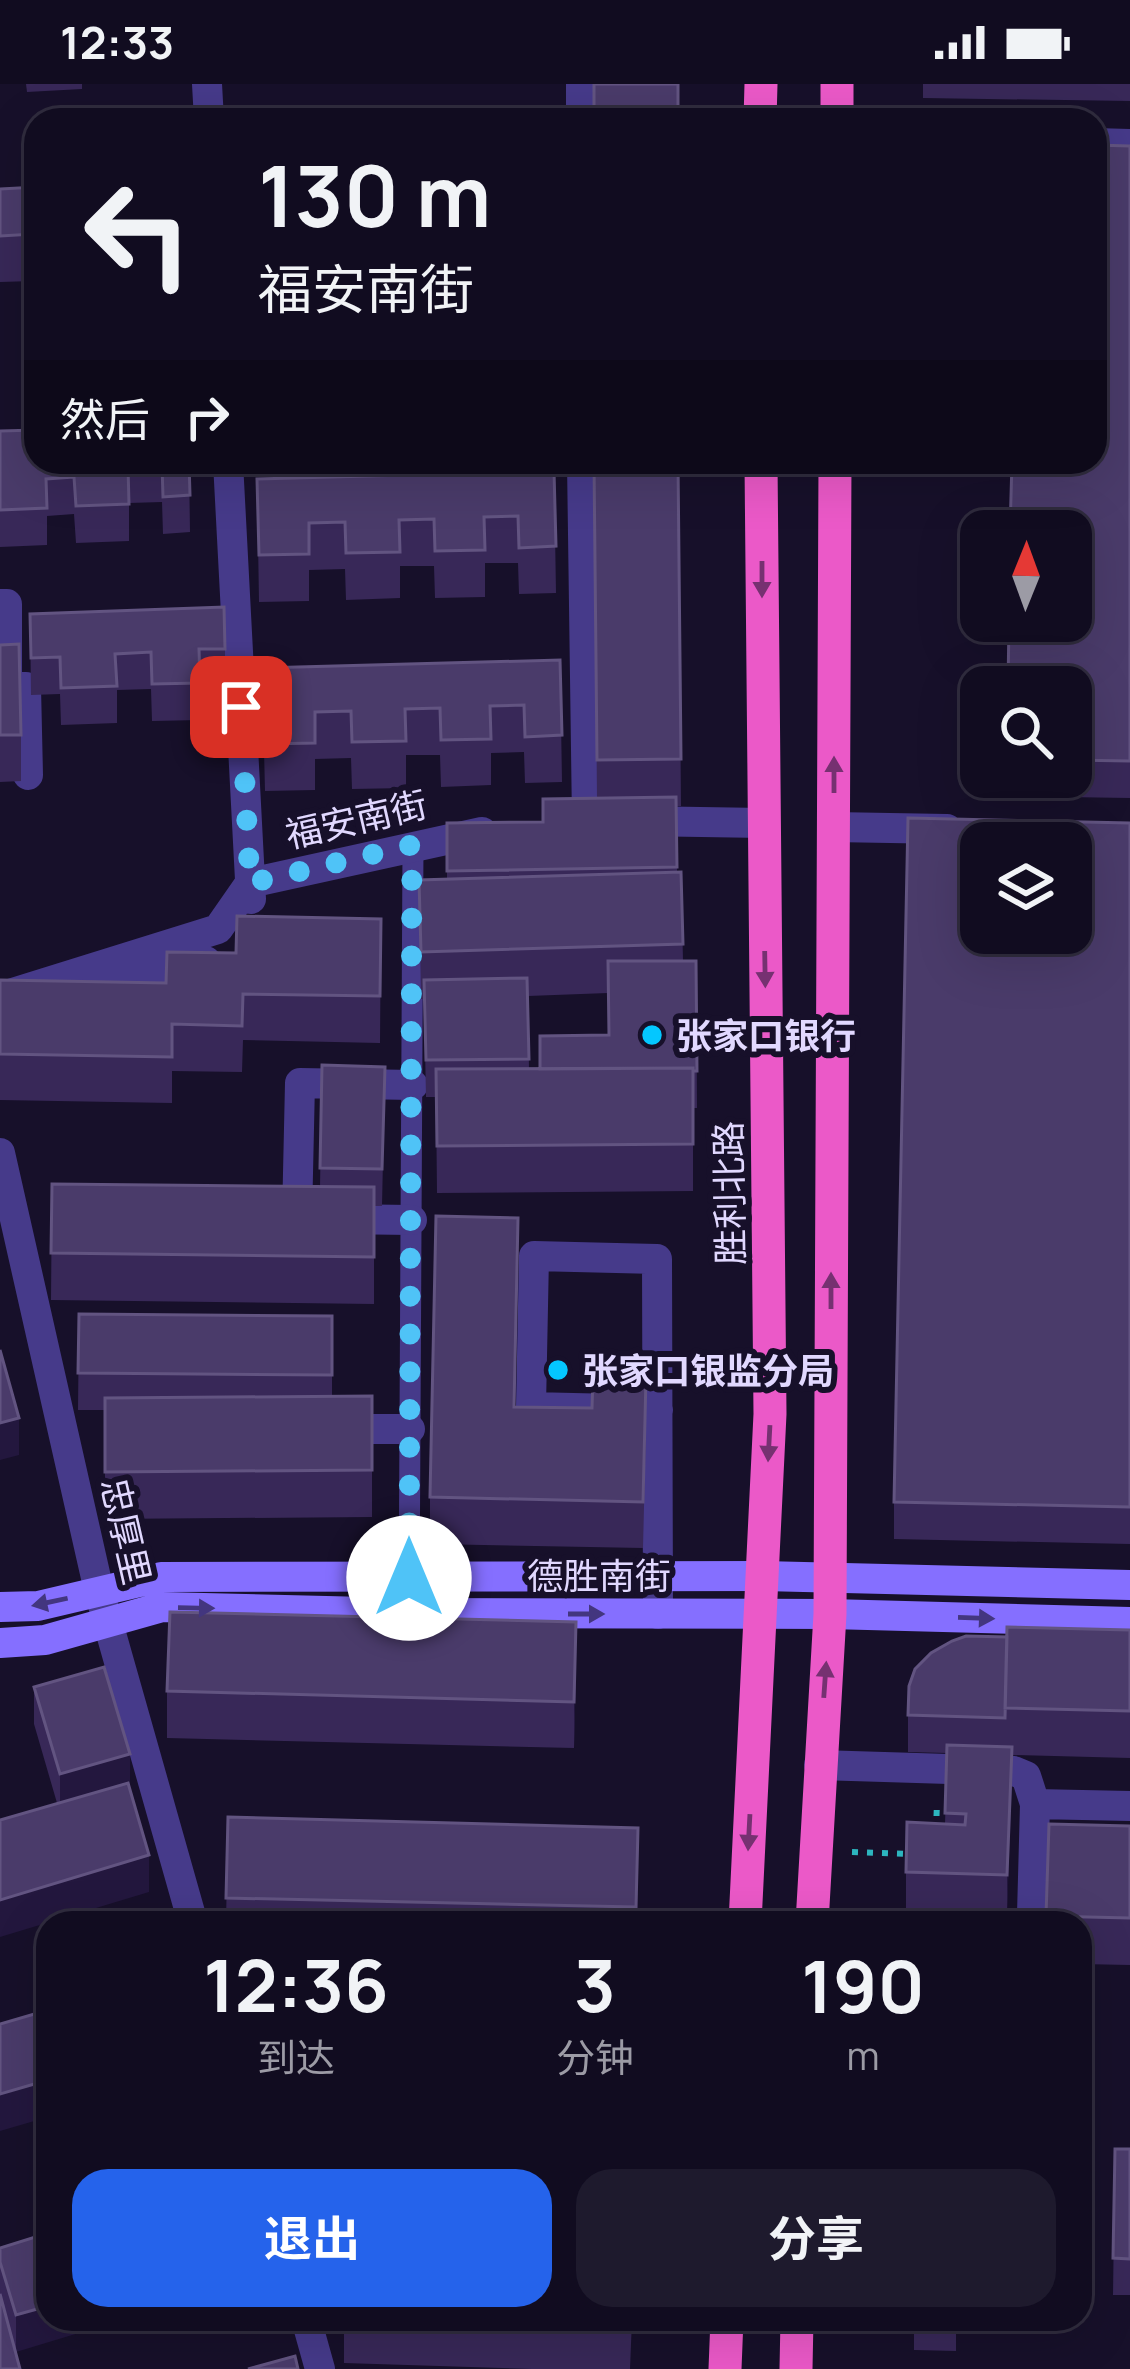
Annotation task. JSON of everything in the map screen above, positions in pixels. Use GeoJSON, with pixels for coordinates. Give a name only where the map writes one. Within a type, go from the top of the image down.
{"type":"FeatureCollection","features":[{"type":"Feature","properties":{"kind":"highway","name":"胜利北路"},"geometry":{"type":"LineString","coordinates":[[746,1911],[770,1414],[761,474]]}},
{"type":"Feature","properties":{"kind":"highway"},"geometry":{"type":"LineString","coordinates":[[812,1911],[830,1614],[835,474]]}},
{"type":"Feature","properties":{"kind":"highway"},"geometry":{"type":"LineString","coordinates":[[725,2369],[727,2331]]}},
{"type":"Feature","properties":{"kind":"highway"},"geometry":{"type":"LineString","coordinates":[[796,2369],[797,2331]]}},
{"type":"Feature","properties":{"kind":"main road","name":"德胜南街"},"geometry":{"type":"LineString","coordinates":[[0,1607],[38,1606],[161,1577],[763,1576],[1130,1585]]}},
{"type":"Feature","properties":{"kind":"main road","name":"德胜南街"},"geometry":{"type":"LineString","coordinates":[[0,1643],[45,1640],[162,1607],[1130,1622]]}},
{"type":"Feature","properties":{"kind":"street"},"geometry":{"type":"LineString","coordinates":[[2,1008],[245,942],[252,707],[243,518],[231,474]]}},
{"type":"Feature","properties":{"kind":"street"},"geometry":{"type":"LineString","coordinates":[[579,474],[571,510],[576,822],[764,823]]}},
{"type":"Feature","properties":{"kind":"street"},"geometry":{"type":"LineString","coordinates":[[0,604],[7,604],[7,687],[26,687],[28,776]]}},
{"type":"Feature","properties":{"kind":"street","name":"福安南街"},"geometry":{"type":"LineString","coordinates":[[2,1008],[218,929],[250,883],[522,825]]}},
{"type":"Feature","properties":{"kind":"street"},"geometry":{"type":"LineString","coordinates":[[833,826],[960,830]]}},
{"type":"Feature","properties":{"kind":"street"},"geometry":{"type":"LineString","coordinates":[[412,1085],[300,1083],[286,1218],[412,1220]]}},
{"type":"Feature","properties":{"kind":"street","name":"忠厚里"},"geometry":{"type":"LineString","coordinates":[[0,1153],[99,1591],[190,1911]]}},
{"type":"Feature","properties":{"kind":"street"},"geometry":{"type":"LineString","coordinates":[[658,1410],[531,1407],[533,1256],[657,1259],[658,1410],[658,1614]]}},
{"type":"Feature","properties":{"kind":"street"},"geometry":{"type":"LineString","coordinates":[[298,1429],[410,1429]]}},
{"type":"Feature","properties":{"kind":"street"},"geometry":{"type":"LineString","coordinates":[[819,1765],[1015,1771],[1026,1776],[1035,1804],[1032,1911]]}},
{"type":"Feature","properties":{"kind":"street"},"geometry":{"type":"LineString","coordinates":[[1035,1804],[1130,1806]]}},
{"type":"Feature","properties":{"kind":"street"},"geometry":{"type":"LineString","coordinates":[[1033,1858],[1072,1859]]}},
{"type":"Feature","properties":{"kind":"street"},"geometry":{"type":"LineString","coordinates":[[309,2331],[320,2369]]}},
{"type":"Feature","properties":{"kind":"lane"},"geometry":{"type":"LineString","coordinates":[[409,1613],[412,845]]}},
{"type":"Feature","properties":{"kind":"path"},"geometry":{"type":"LineString","coordinates":[[731,108],[761,105]]}},
{"type":"Feature","properties":{"kind":"path"},"geometry":{"type":"LineString","coordinates":[[936,1834],[937,1792]]}},
{"type":"Feature","properties":{"kind":"path"},"geometry":{"type":"LineString","coordinates":[[815,1851],[916,1854]]}},
{"type":"Feature","properties":{"kind":"building"},"geometry":{"type":"Polygon","coordinates":[[[594,84],[678,84],[678,108],[594,108],[594,84]]]}},
{"type":"Feature","properties":{"kind":"building"},"geometry":{"type":"Polygon","coordinates":[[[1107,145],[1130,146],[1130,761],[1092,760],[1092,666],[1008,666],[1009,642],[1092,642],[1092,510],[1011,510],[1012,474],[1107,474],[1107,145]]]}},
{"type":"Feature","properties":{"kind":"building"},"geometry":{"type":"Polygon","coordinates":[[[24,188],[24,235],[0,236],[0,189],[24,188]]]}},
{"type":"Feature","properties":{"kind":"building"},"geometry":{"type":"Polygon","coordinates":[[[24,430],[24,474],[128,474],[129,504],[76,506],[74,477],[46,479],[47,508],[0,510],[0,431],[24,430]]]}},
{"type":"Feature","properties":{"kind":"building"},"geometry":{"type":"Polygon","coordinates":[[[162,474],[189,474],[190,495],[163,497],[162,474]]]}},
{"type":"Feature","properties":{"kind":"building"},"geometry":{"type":"Polygon","coordinates":[[[554,474],[556,546],[519,548],[518,516],[484,517],[485,550],[435,551],[434,519],[399,520],[400,552],[346,553],[345,522],[309,523],[309,554],[259,555],[257,479],[554,474]]]}},
{"type":"Feature","properties":{"kind":"building"},"geometry":{"type":"Polygon","coordinates":[[[594,474],[678,474],[681,759],[597,760],[594,474]]]}},
{"type":"Feature","properties":{"kind":"building"},"geometry":{"type":"Polygon","coordinates":[[[224,607],[225,649],[199,649],[200,683],[152,684],[151,652],[115,654],[117,686],[61,688],[60,657],[31,658],[30,614],[224,607]]]}},
{"type":"Feature","properties":{"kind":"building"},"geometry":{"type":"Polygon","coordinates":[[[19,644],[21,735],[0,735],[0,645],[19,644]]]}},
{"type":"Feature","properties":{"kind":"building"},"geometry":{"type":"Polygon","coordinates":[[[560,660],[562,735],[525,737],[524,705],[490,706],[491,739],[441,740],[440,708],[405,709],[406,741],[352,742],[351,711],[315,712],[315,743],[265,744],[262,668],[560,660]]]}},
{"type":"Feature","properties":{"kind":"building"},"geometry":{"type":"Polygon","coordinates":[[[676,797],[677,867],[447,871],[447,823],[543,822],[543,799],[676,797]]]}},
{"type":"Feature","properties":{"kind":"building"},"geometry":{"type":"Polygon","coordinates":[[[908,818],[1086,822],[960,822],[960,954],[1092,954],[1092,822],[1130,823],[1130,1507],[894,1502],[908,818]]]}},
{"type":"Feature","properties":{"kind":"building"},"geometry":{"type":"Polygon","coordinates":[[[681,872],[683,944],[421,952],[419,880],[681,872]]]}},
{"type":"Feature","properties":{"kind":"building"},"geometry":{"type":"Polygon","coordinates":[[[237,916],[381,919],[380,996],[243,994],[242,1026],[172,1024],[172,1057],[0,1054],[0,980],[166,983],[167,952],[236,953],[237,916]]]}},
{"type":"Feature","properties":{"kind":"building"},"geometry":{"type":"Polygon","coordinates":[[[608,961],[696,961],[697,1071],[540,1069],[540,1036],[609,1035],[608,961]]]}},
{"type":"Feature","properties":{"kind":"building"},"geometry":{"type":"Polygon","coordinates":[[[527,978],[529,1059],[426,1060],[424,980],[527,978]]]}},
{"type":"Feature","properties":{"kind":"building"},"geometry":{"type":"Polygon","coordinates":[[[322,1065],[385,1067],[382,1169],[320,1168],[322,1065]]]}},
{"type":"Feature","properties":{"kind":"building"},"geometry":{"type":"Polygon","coordinates":[[[693,1068],[693,1144],[437,1146],[436,1069],[693,1068]]]}},
{"type":"Feature","properties":{"kind":"building"},"geometry":{"type":"Polygon","coordinates":[[[52,1184],[374,1187],[374,1257],[51,1253],[52,1184]]]}},
{"type":"Feature","properties":{"kind":"building"},"geometry":{"type":"Polygon","coordinates":[[[436,1216],[518,1218],[514,1407],[592,1408],[593,1376],[646,1377],[643,1502],[430,1497],[436,1216]]]}},
{"type":"Feature","properties":{"kind":"building"},"geometry":{"type":"Polygon","coordinates":[[[79,1314],[332,1316],[332,1375],[78,1373],[79,1314]]]}},
{"type":"Feature","properties":{"kind":"building"},"geometry":{"type":"Polygon","coordinates":[[[0,1350],[19,1418],[0,1423],[0,1350]]]}},
{"type":"Feature","properties":{"kind":"building"},"geometry":{"type":"Polygon","coordinates":[[[372,1396],[372,1470],[105,1472],[105,1398],[372,1396]]]}},
{"type":"Feature","properties":{"kind":"building"},"geometry":{"type":"Polygon","coordinates":[[[170,1612],[576,1622],[574,1702],[167,1691],[170,1612]]]}},
{"type":"Feature","properties":{"kind":"building"},"geometry":{"type":"Polygon","coordinates":[[[1007,1627],[1130,1630],[1130,1711],[1005,1708],[1007,1627]]]}},
{"type":"Feature","properties":{"kind":"building"},"geometry":{"type":"Polygon","coordinates":[[[966,1636],[1007,1637],[1005,1718],[908,1715],[915,1669],[931,1653],[966,1636]]]}},
{"type":"Feature","properties":{"kind":"building"},"geometry":{"type":"Polygon","coordinates":[[[104,1667],[130,1754],[60,1774],[34,1687],[104,1667]]]}},
{"type":"Feature","properties":{"kind":"building"},"geometry":{"type":"Polygon","coordinates":[[[947,1745],[1012,1747],[1007,1875],[906,1872],[907,1822],[965,1825],[966,1814],[945,1813],[947,1745]]]}},
{"type":"Feature","properties":{"kind":"building"},"geometry":{"type":"Polygon","coordinates":[[[128,1783],[149,1855],[0,1900],[0,1820],[128,1783]]]}},
{"type":"Feature","properties":{"kind":"building"},"geometry":{"type":"Polygon","coordinates":[[[228,1817],[638,1828],[636,1907],[226,1898],[228,1817]]]}},
{"type":"Feature","properties":{"kind":"building"},"geometry":{"type":"Polygon","coordinates":[[[1049,1824],[1130,1826],[1130,1918],[1092,1917],[1092,1911],[1046,1911],[1049,1824]]]}},
{"type":"Feature","properties":{"kind":"building"},"geometry":{"type":"Polygon","coordinates":[[[36,2014],[36,2084],[0,2094],[0,2024],[36,2014]]]}},
{"type":"Feature","properties":{"kind":"building"},"geometry":{"type":"Polygon","coordinates":[[[1115,2149],[1130,2149],[1130,2259],[1113,2258],[1115,2149]]]}},
{"type":"Feature","properties":{"kind":"building"},"geometry":{"type":"Polygon","coordinates":[[[36,2237],[36,2309],[16,2315],[0,2248],[36,2237]]]}},
{"type":"Feature","properties":{"kind":"building"},"geometry":{"type":"Polygon","coordinates":[[[0,2294],[20,2369],[0,2369],[0,2294]]]}},
{"type":"Feature","properties":{"kind":"building"},"geometry":{"type":"Polygon","coordinates":[[[295,2356],[298,2369],[248,2369],[295,2356]]]}},
{"type":"Feature","properties":{"kind":"place","name":"张家口银行"},"geometry":{"type":"Point","coordinates":[652,1035]}},
{"type":"Feature","properties":{"kind":"place","name":"张家口银监分局"},"geometry":{"type":"Point","coordinates":[558,1370]}},
{"type":"Feature","properties":{"kind":"route"},"geometry":{"type":"LineString","coordinates":[[241,707],[250,883],[412,845],[409,1578]]}}]}
